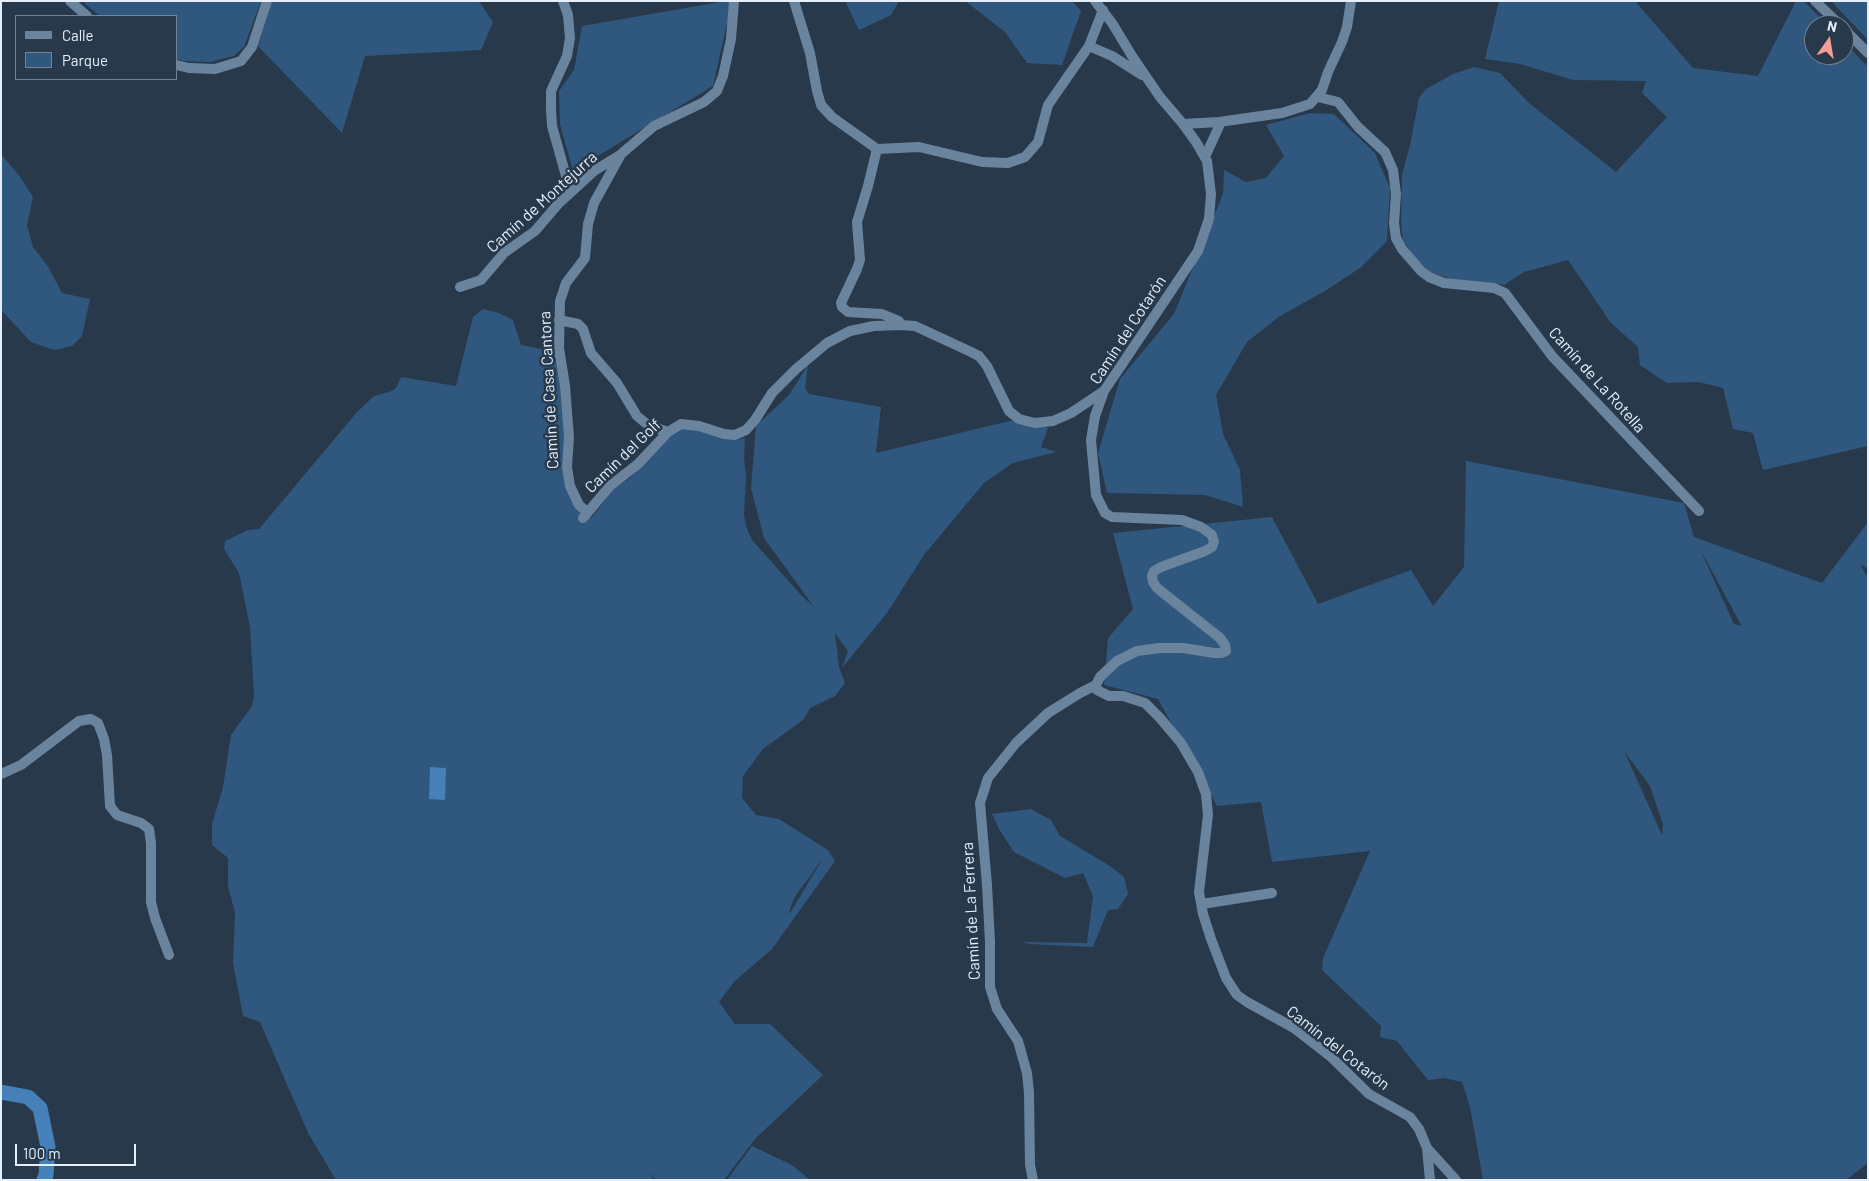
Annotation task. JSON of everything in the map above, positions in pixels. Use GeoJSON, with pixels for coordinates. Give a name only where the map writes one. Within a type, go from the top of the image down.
{"type":"FeatureCollection","features":[{"type":"Feature","properties":{"kind":"street"},"geometry":{"type":"LineString","coordinates":[[70,1],[86,15]]}},
{"type":"Feature","properties":{"kind":"street"},"geometry":{"type":"LineString","coordinates":[[178,65],[215,69],[241,61],[252,48],[268,1]]}},
{"type":"Feature","properties":{"kind":"street"},"geometry":{"type":"LineString","coordinates":[[563,1],[568,16],[570,38],[567,56],[551,91],[550,109],[552,126],[566,176],[566,196]]}},
{"type":"Feature","properties":{"kind":"street","name":"Camín de Montejurra"},"geometry":{"type":"LineString","coordinates":[[460,287],[481,280],[504,253],[535,231],[566,196],[594,171],[620,155],[654,126],[704,102],[717,91],[723,76],[731,39],[734,1]]}},
{"type":"Feature","properties":{"kind":"street"},"geometry":{"type":"LineString","coordinates":[[794,1],[810,53],[817,91],[822,105],[832,117],[877,149],[919,147],[982,162],[1008,164],[1025,157],[1038,142],[1048,104],[1090,46],[1103,10]]}},
{"type":"Feature","properties":{"kind":"street","name":"Camín del Cotarón"},"geometry":{"type":"LineString","coordinates":[[1095,1],[1103,10],[1160,97],[1183,124],[1204,157],[1211,194],[1209,219],[1198,251],[1104,391],[1095,416],[1091,440],[1096,494],[1104,513],[1112,518],[1182,520],[1200,527],[1212,535],[1214,542],[1212,547],[1205,552],[1161,566],[1154,571],[1152,576],[1157,588],[1220,638],[1225,645],[1226,651],[1214,653],[1183,648],[1160,648],[1137,652],[1117,661],[1100,677],[1096,685],[1097,690],[1102,694],[1136,699],[1145,703],[1181,744],[1198,772],[1206,794],[1208,815],[1199,892],[1211,939],[1224,971],[1237,995],[1294,1028],[1330,1056],[1369,1094],[1410,1117],[1419,1129],[1427,1148],[1430,1180]]}},
{"type":"Feature","properties":{"kind":"street"},"geometry":{"type":"LineString","coordinates":[[1183,124],[1221,122],[1282,113],[1310,104],[1318,97],[1342,42],[1351,1]]}},
{"type":"Feature","properties":{"kind":"street"},"geometry":{"type":"LineString","coordinates":[[1815,1],[1830,15]]}},
{"type":"Feature","properties":{"kind":"street"},"geometry":{"type":"LineString","coordinates":[[1854,39],[1868,54]]}},
{"type":"Feature","properties":{"kind":"street"},"geometry":{"type":"LineString","coordinates":[[1090,46],[1112,56],[1148,79]]}},
{"type":"Feature","properties":{"kind":"street","name":"Camín de La Rotella"},"geometry":{"type":"LineString","coordinates":[[1318,97],[1338,102],[1358,126],[1385,152],[1393,170],[1396,194],[1394,223],[1396,238],[1421,271],[1429,277],[1444,283],[1494,288],[1505,293],[1552,356],[1699,511]]}},
{"type":"Feature","properties":{"kind":"street"},"geometry":{"type":"LineString","coordinates":[[1204,157],[1221,122]]}},
{"type":"Feature","properties":{"kind":"street"},"geometry":{"type":"LineString","coordinates":[[877,149],[857,222],[860,260],[841,304],[848,312],[882,314],[899,321],[900,325]]}},
{"type":"Feature","properties":{"kind":"street","name":"Camín de Casa Cantora"},"geometry":{"type":"LineString","coordinates":[[585,515],[570,486],[567,467],[569,437],[565,386],[559,348],[559,320],[562,291],[585,258],[588,224],[594,204],[620,155]]}},
{"type":"Feature","properties":{"kind":"street"},"geometry":{"type":"LineString","coordinates":[[559,320],[578,324],[583,329],[591,353],[617,383],[637,416],[648,425],[668,432]]}},
{"type":"Feature","properties":{"kind":"street","name":"Camín del Golf"},"geometry":{"type":"LineString","coordinates":[[585,515],[610,486],[638,464],[668,432],[681,424],[689,424],[724,434],[735,435],[746,430],[755,420],[772,393],[796,369],[827,343],[850,331],[874,326],[915,326],[979,356],[987,366],[1009,411],[1019,420],[1035,423],[1053,421],[1071,414],[1104,391]]}},
{"type":"Feature","properties":{"kind":"street","name":"Camín de La Ferrera"},"geometry":{"type":"LineString","coordinates":[[1033,1180],[1030,1165],[1027,1073],[1018,1041],[997,1009],[990,987],[987,885],[980,803],[988,778],[1016,743],[1048,714],[1080,692],[1096,685]]}},
{"type":"Feature","properties":{"kind":"street"},"geometry":{"type":"LineString","coordinates":[[1,774],[21,765],[79,722],[91,719],[98,723],[107,755],[110,806],[117,815],[141,823],[149,829],[152,843],[151,902],[169,955]]}},
{"type":"Feature","properties":{"kind":"street"},"geometry":{"type":"LineString","coordinates":[[1202,904],[1272,894]]}},
{"type":"Feature","properties":{"kind":"street"},"geometry":{"type":"LineString","coordinates":[[1427,1148],[1456,1180]]}},
{"type":"Feature","properties":{"kind":"green space"},"geometry":{"type":"Polygon","coordinates":[[[82,1],[261,1],[244,47],[234,56],[210,62],[178,60],[178,15],[99,15],[82,1]]]}},
{"type":"Feature","properties":{"kind":"green space"},"geometry":{"type":"Polygon","coordinates":[[[272,1],[479,1],[493,22],[481,50],[365,56],[342,133],[258,46],[272,1]]]}},
{"type":"Feature","properties":{"kind":"green space"},"geometry":{"type":"Polygon","coordinates":[[[732,1],[713,86],[573,171],[560,124],[559,91],[574,70],[582,26],[732,1]]]}},
{"type":"Feature","properties":{"kind":"green space"},"geometry":{"type":"Polygon","coordinates":[[[845,1],[899,1],[891,15],[859,30],[845,1]]]}},
{"type":"Feature","properties":{"kind":"green space"},"geometry":{"type":"Polygon","coordinates":[[[965,1],[1072,1],[1081,11],[1062,65],[1027,63],[1005,32],[965,1]]]}},
{"type":"Feature","properties":{"kind":"green space"},"geometry":{"type":"Polygon","coordinates":[[[1499,1],[1635,1],[1693,68],[1758,76],[1796,1],[1804,1],[1817,15],[1804,15],[1804,65],[1854,65],[1854,52],[1868,67],[1868,446],[1763,470],[1753,433],[1733,429],[1723,388],[1699,382],[1667,383],[1640,365],[1638,347],[1611,323],[1568,260],[1524,272],[1504,285],[1451,279],[1430,272],[1415,258],[1403,240],[1401,223],[1402,175],[1419,98],[1426,89],[1453,74],[1474,67],[1500,73],[1529,103],[1616,172],[1667,117],[1642,93],[1646,81],[1573,80],[1520,64],[1485,59],[1499,1]]]}},
{"type":"Feature","properties":{"kind":"green space"},"geometry":{"type":"Polygon","coordinates":[[[1831,1],[1868,1],[1868,40],[1854,25],[1854,15],[1844,15],[1831,1]]]}},
{"type":"Feature","properties":{"kind":"green space"},"geometry":{"type":"Polygon","coordinates":[[[1310,113],[1334,114],[1375,153],[1390,188],[1387,241],[1360,268],[1325,291],[1280,316],[1247,342],[1216,395],[1223,434],[1240,470],[1243,507],[1205,495],[1107,493],[1098,453],[1120,379],[1174,314],[1223,194],[1224,170],[1246,182],[1266,178],[1284,156],[1266,125],[1310,113]]]}},
{"type":"Feature","properties":{"kind":"green space"},"geometry":{"type":"Polygon","coordinates":[[[2,155],[21,178],[33,197],[27,225],[33,247],[47,265],[62,293],[90,299],[82,336],[72,346],[54,350],[31,342],[1,310],[2,155]]]}},
{"type":"Feature","properties":{"kind":"green space"},"geometry":{"type":"Polygon","coordinates":[[[483,309],[499,313],[513,320],[521,345],[557,352],[565,437],[578,507],[583,518],[592,517],[613,490],[631,477],[678,429],[689,427],[736,440],[745,438],[746,478],[744,514],[746,526],[752,540],[814,607],[764,538],[751,488],[756,426],[789,395],[808,365],[805,388],[809,394],[881,407],[876,453],[1014,420],[1048,428],[1041,447],[1056,452],[1013,463],[984,483],[924,555],[887,613],[842,668],[848,651],[835,633],[839,667],[845,683],[835,696],[810,708],[803,720],[763,749],[743,776],[742,798],[756,815],[779,819],[828,850],[835,861],[772,949],[734,982],[719,1002],[735,1024],[770,1024],[823,1075],[755,1139],[724,1180],[657,1180],[648,1172],[655,1180],[336,1180],[308,1133],[260,1022],[243,1016],[233,963],[235,913],[228,886],[228,858],[212,845],[212,824],[223,787],[231,735],[252,706],[254,695],[250,627],[239,573],[224,549],[225,541],[248,530],[259,529],[357,412],[374,396],[396,388],[401,377],[456,386],[473,317],[483,309]],[[823,858],[794,898],[790,913],[823,858]]]}},
{"type":"Feature","properties":{"kind":"green space"},"geometry":{"type":"Polygon","coordinates":[[[1466,461],[1684,503],[1694,537],[1822,583],[1868,522],[1868,569],[1860,564],[1868,578],[1868,1163],[1846,1180],[1483,1180],[1470,1107],[1462,1082],[1444,1078],[1428,1080],[1397,1041],[1380,1037],[1381,1026],[1322,970],[1323,958],[1370,851],[1272,862],[1261,802],[1217,806],[1158,699],[1104,685],[1108,638],[1133,609],[1113,533],[1272,517],[1318,604],[1411,570],[1433,606],[1464,567],[1466,461]],[[1699,547],[1734,624],[1741,626],[1741,625],[1699,547]],[[1624,751],[1662,835],[1663,824],[1650,786],[1624,751]]]}},
{"type":"Feature","properties":{"kind":"green space"},"geometry":{"type":"Polygon","coordinates":[[[1031,809],[1051,820],[1060,836],[1110,866],[1124,877],[1128,894],[1118,909],[1108,910],[1093,947],[1021,942],[1087,943],[1093,896],[1083,873],[1065,878],[1014,852],[992,814],[1031,809]]]}},
{"type":"Feature","properties":{"kind":"green space"},"geometry":{"type":"Polygon","coordinates":[[[752,1146],[792,1165],[810,1180],[727,1180],[752,1146]]]}},
{"type":"Feature","properties":{"kind":"shaded area"},"geometry":{"type":"Polygon","coordinates":[[[430,767],[446,768],[445,800],[429,799],[430,767]]]}},
{"type":"Feature","properties":{"kind":"waterway"},"geometry":{"type":"LineString","coordinates":[[1,1092],[28,1097],[40,1108],[48,1147],[44,1180]]}}]}
